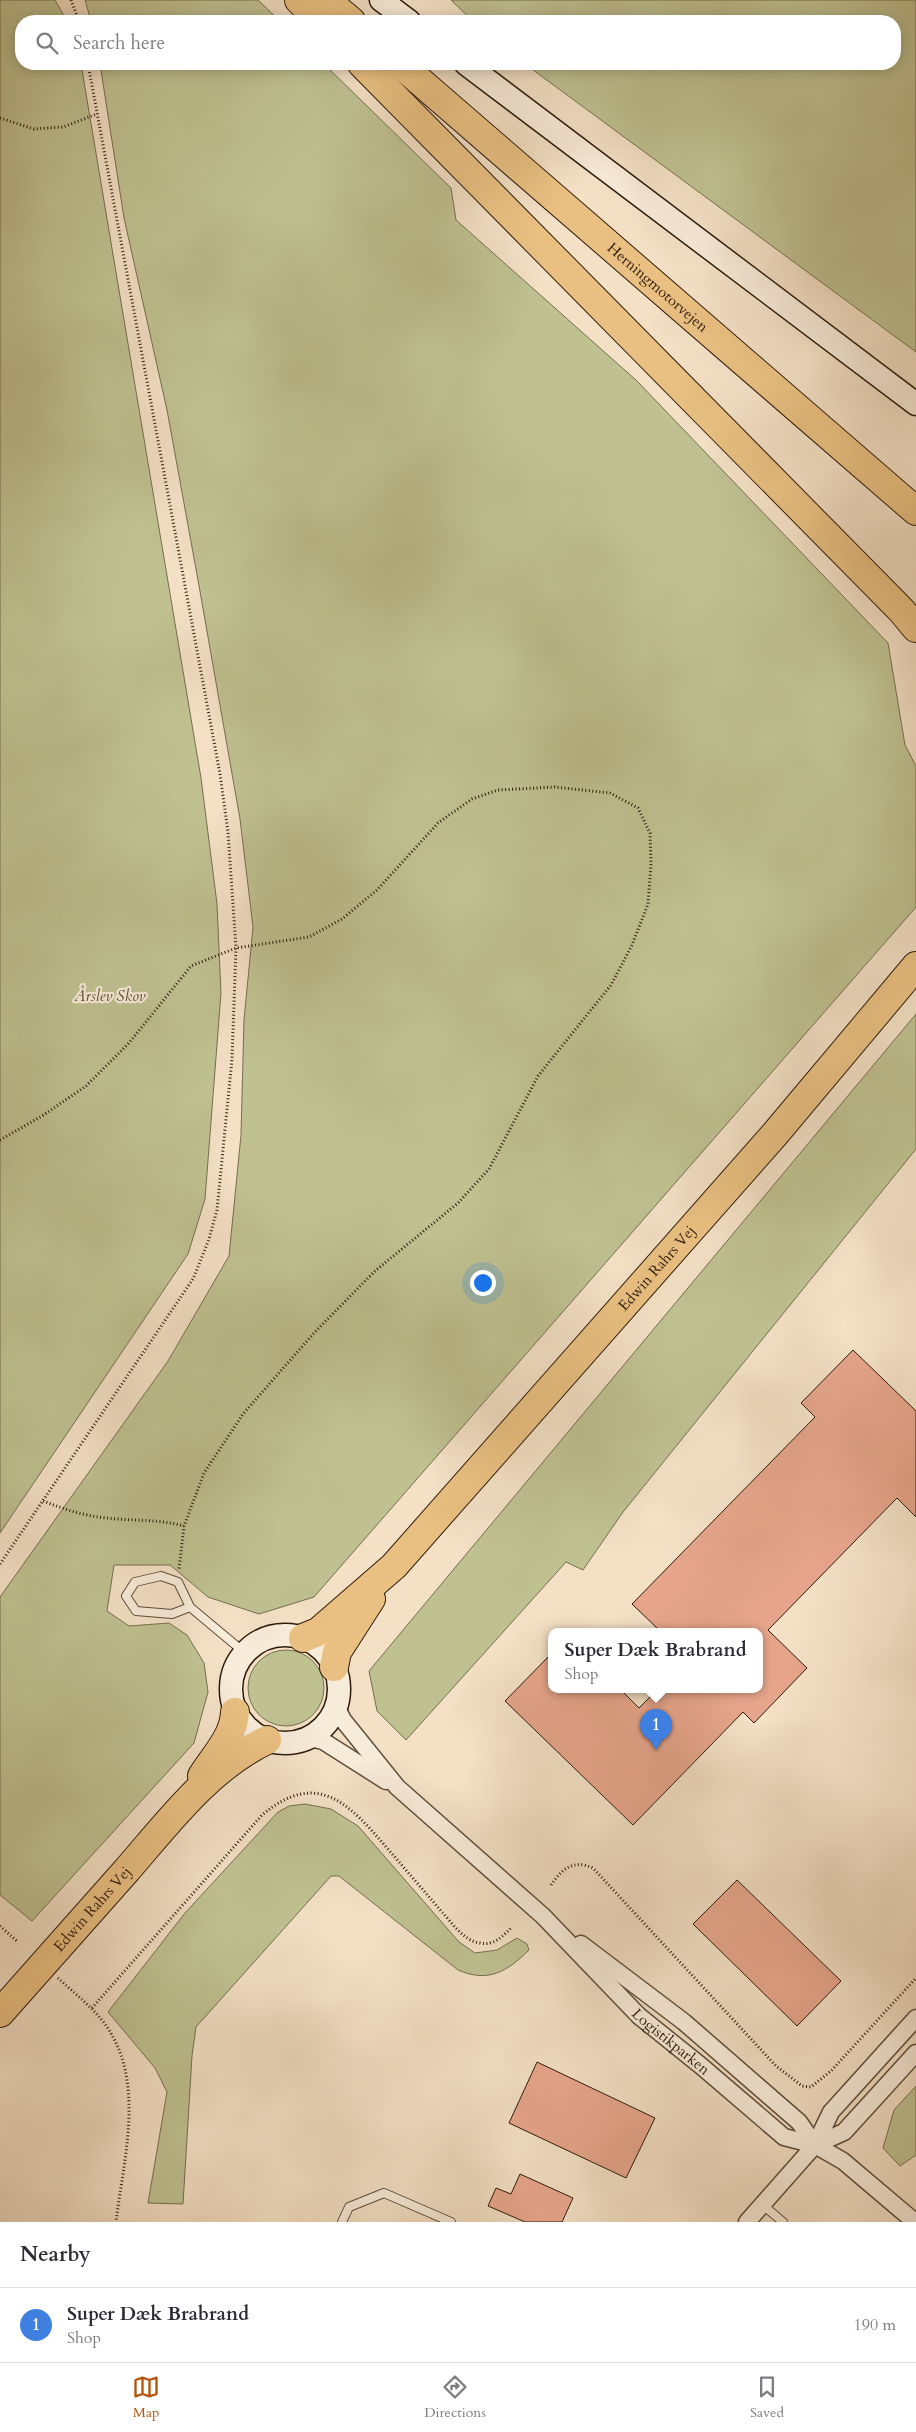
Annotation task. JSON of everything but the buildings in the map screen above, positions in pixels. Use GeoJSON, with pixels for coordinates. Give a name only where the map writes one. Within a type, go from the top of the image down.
{"type":"FeatureCollection","features":[{"type":"Feature","properties":{"kind":"highway"},"geometry":{"type":"LineString","coordinates":[[299,0],[314,15]]}},
{"type":"Feature","properties":{"kind":"highway"},"geometry":{"type":"LineString","coordinates":[[326,0],[344,15]]}},
{"type":"Feature","properties":{"kind":"highway"},"geometry":{"type":"LineString","coordinates":[[368,70],[901,610],[916,628]]}},
{"type":"Feature","properties":{"kind":"highway","name":"Herningmotorvejen"},"geometry":{"type":"LineString","coordinates":[[407,70],[916,511]]}},
{"type":"Feature","properties":{"kind":"highway","name":"Edwin Rahrs Vej"},"geometry":{"type":"LineString","coordinates":[[394,1566],[800,1105],[916,966]]}},
{"type":"Feature","properties":{"kind":"highway"},"geometry":{"type":"LineString","coordinates":[[303,1638],[318,1632],[394,1566]]}},
{"type":"Feature","properties":{"kind":"highway"},"geometry":{"type":"LineString","coordinates":[[334,1668],[337,1652],[394,1566]]}},
{"type":"Feature","properties":{"kind":"highway"},"geometry":{"type":"LineString","coordinates":[[184,1805],[224,1744],[235,1724],[236,1712]]}},
{"type":"Feature","properties":{"kind":"highway"},"geometry":{"type":"LineString","coordinates":[[184,1805],[223,1769],[254,1746],[267,1740]]}},
{"type":"Feature","properties":{"kind":"highway","name":"Edwin Rahrs Vej"},"geometry":{"type":"LineString","coordinates":[[0,2013],[184,1805]]}},
{"type":"Feature","properties":{"kind":"street"},"geometry":{"type":"LineString","coordinates":[[381,0],[401,15]]}},
{"type":"Feature","properties":{"kind":"street"},"geometry":{"type":"LineString","coordinates":[[474,70],[916,404]]}},
{"type":"Feature","properties":{"kind":"street"},"geometry":{"type":"LineString","coordinates":[[293,1636],[303,1638],[322,1650],[334,1668],[339,1693],[336,1706],[330,1719],[321,1730],[309,1738],[288,1743],[267,1740],[248,1730],[236,1712],[231,1694],[232,1676],[245,1653],[262,1640],[272,1637],[293,1636]]}},
{"type":"Feature","properties":{"kind":"street","name":"Logistikparken"},"geometry":{"type":"LineString","coordinates":[[336,1706],[343,1720],[397,1787]]}},
{"type":"Feature","properties":{"kind":"street","name":"Logistikparken"},"geometry":{"type":"LineString","coordinates":[[309,1738],[323,1741],[397,1787],[543,1916],[684,2022],[799,2122],[816,2145]]}},
{"type":"Feature","properties":{"kind":"street","name":"Logistikparken"},"geometry":{"type":"LineString","coordinates":[[543,1916],[639,2016],[784,2137],[816,2145],[843,2161],[915,2222]]}},
{"type":"Feature","properties":{"kind":"street"},"geometry":{"type":"LineString","coordinates":[[747,2222],[816,2145],[830,2112],[916,2018]]}},
{"type":"Feature","properties":{"kind":"street"},"geometry":{"type":"LineString","coordinates":[[816,2145],[844,2132],[916,2053]]}},
{"type":"Feature","properties":{"kind":"lane"},"geometry":{"type":"LineString","coordinates":[[190,1607],[172,1614],[136,1611],[126,1596],[135,1582],[160,1576],[178,1582],[190,1607],[245,1653]]}},
{"type":"Feature","properties":{"kind":"lane"},"geometry":{"type":"LineString","coordinates":[[342,2222],[349,2206],[384,2193],[450,2222]]}},
{"type":"Feature","properties":{"kind":"lane"},"geometry":{"type":"LineString","coordinates":[[762,2204],[783,2222]]}},
{"type":"Feature","properties":{"kind":"path"},"geometry":{"type":"LineString","coordinates":[[72,0],[77,15]]}},
{"type":"Feature","properties":{"kind":"path"},"geometry":{"type":"LineString","coordinates":[[0,1564],[174,1310],[193,1279],[209,1239],[217,1210],[232,1058],[236,948],[230,850],[220,774],[89,70]]}},
{"type":"Feature","properties":{"kind":"path"},"geometry":{"type":"LineString","coordinates":[[0,118],[34,129],[63,126],[97,114]]}},
{"type":"Feature","properties":{"kind":"path"},"geometry":{"type":"LineString","coordinates":[[0,1140],[42,1116],[86,1086],[129,1042],[191,966],[236,948],[309,937],[342,919],[377,890],[438,823],[472,799],[498,790],[555,787],[610,794],[638,808],[650,833],[651,864],[648,904],[632,945],[611,985],[538,1076],[489,1169],[458,1203],[375,1271],[314,1333],[243,1414],[204,1474],[184,1526],[178,1582]]}},
{"type":"Feature","properties":{"kind":"path"},"geometry":{"type":"LineString","coordinates":[[43,1501],[72,1512],[106,1518],[171,1522],[184,1526]]}},
{"type":"Feature","properties":{"kind":"path"},"geometry":{"type":"LineString","coordinates":[[92,2008],[262,1815],[279,1801],[300,1795],[316,1793],[337,1799],[356,1812],[448,1918],[472,1941],[487,1944],[494,1942],[512,1927]]}},
{"type":"Feature","properties":{"kind":"path"},"geometry":{"type":"LineString","coordinates":[[551,1884],[559,1873],[572,1865],[579,1864],[593,1868],[776,2066],[802,2086],[810,2087],[831,2071],[916,1978]]}},
{"type":"Feature","properties":{"kind":"path"},"geometry":{"type":"LineString","coordinates":[[0,1926],[18,1942]]}},
{"type":"Feature","properties":{"kind":"path"},"geometry":{"type":"LineString","coordinates":[[58,1978],[92,2008],[113,2036],[124,2064],[129,2093],[128,2125],[116,2222]]}},
{"type":"Feature","properties":{"kind":"green space","name":"Årslev Skov"},"geometry":{"type":"Polygon","coordinates":[[[0,0],[55,0],[64,15],[15,15],[15,70],[82,70],[201,778],[217,904],[221,993],[205,1199],[188,1254],[0,1533],[0,0]]]}},
{"type":"Feature","properties":{"kind":"green space"},"geometry":{"type":"Polygon","coordinates":[[[85,0],[258,0],[274,15],[89,15],[85,0]]]}},
{"type":"Feature","properties":{"kind":"green space"},"geometry":{"type":"Polygon","coordinates":[[[451,0],[916,0],[916,352],[533,70],[901,70],[901,15],[467,15],[451,0]]]}},
{"type":"Feature","properties":{"kind":"green space"},"geometry":{"type":"Polygon","coordinates":[[[101,70],[330,70],[451,188],[456,220],[637,381],[888,643],[905,745],[916,766],[916,907],[314,1597],[259,1614],[208,1597],[170,1565],[114,1565],[107,1611],[129,1626],[169,1623],[187,1635],[204,1663],[208,1692],[194,1743],[32,1921],[0,1895],[0,1597],[168,1361],[229,1256],[241,1135],[244,1020],[253,927],[240,819],[198,580],[167,410],[124,218],[101,70]]]}},
{"type":"Feature","properties":{"kind":"green space"},"geometry":{"type":"Polygon","coordinates":[[[916,1014],[916,1149],[623,1512],[583,1570],[566,1562],[406,1740],[377,1711],[369,1671],[916,1014]]]}},
{"type":"Feature","properties":{"kind":"green space"},"geometry":{"type":"Polygon","coordinates":[[[286,1650],[300,1653],[313,1661],[321,1674],[324,1688],[321,1702],[313,1715],[300,1723],[286,1726],[272,1723],[259,1715],[251,1702],[248,1688],[251,1674],[259,1661],[272,1653],[286,1650]]]}},
{"type":"Feature","properties":{"kind":"green space"},"geometry":{"type":"Polygon","coordinates":[[[305,1804],[331,1809],[358,1826],[459,1942],[475,1953],[497,1950],[517,1938],[527,1944],[529,1950],[513,1964],[496,1973],[479,1975],[458,1970],[339,1876],[331,1876],[196,2027],[192,2056],[183,2204],[148,2203],[167,2092],[155,2068],[108,2012],[185,1913],[278,1812],[289,1806],[305,1804]]]}},
{"type":"Feature","properties":{"kind":"green space"},"geometry":{"type":"Polygon","coordinates":[[[916,2086],[916,2155],[900,2166],[883,2148],[894,2110],[916,2086]]]}},
{"type":"Feature","properties":{"kind":"place","name":"Super Dæk Brabrand"},"geometry":{"type":"Point","coordinates":[656,1750]}}]}
